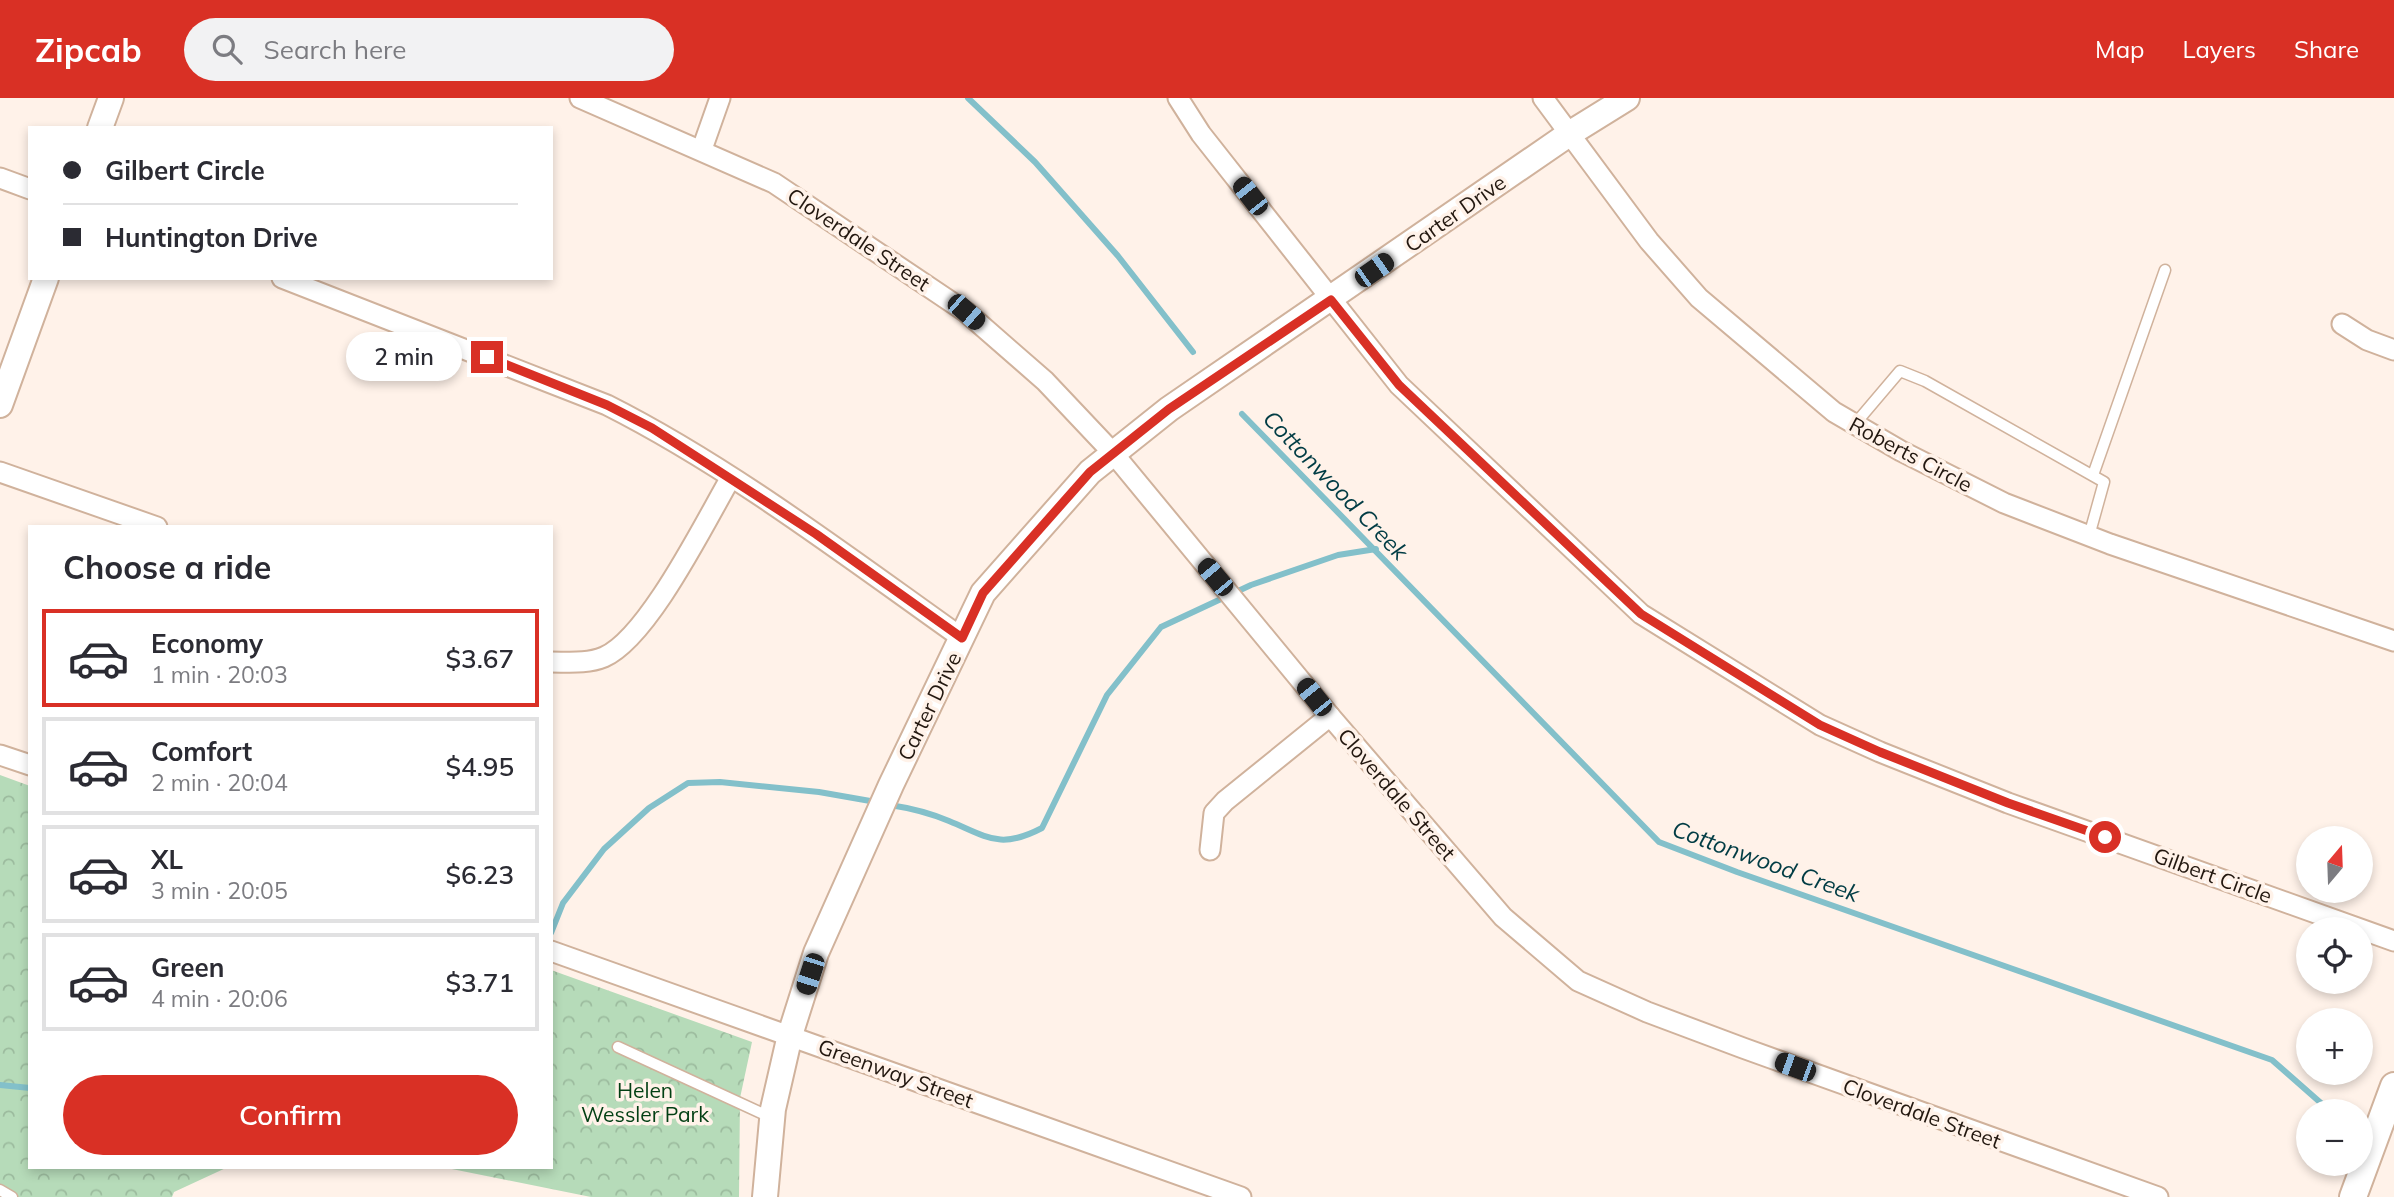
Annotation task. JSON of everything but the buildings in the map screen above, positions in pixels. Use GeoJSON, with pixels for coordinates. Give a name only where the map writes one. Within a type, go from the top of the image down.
{"type":"FeatureCollection","features":[{"type":"Feature","properties":{"kind":"main road"},"geometry":{"type":"LineString","coordinates":[[2353,1197],[2394,1086]]}},
{"type":"Feature","properties":{"kind":"street"},"geometry":{"type":"LineString","coordinates":[[101,126],[111,98]]}},
{"type":"Feature","properties":{"kind":"street","name":"Cloverdale Street"},"geometry":{"type":"LineString","coordinates":[[580,98],[702,149],[774,183],[966,312],[1045,381],[1113,453],[1330,716],[1503,917],[1578,981],[1647,1012],[1742,1048],[2158,1197]]}},
{"type":"Feature","properties":{"kind":"street"},"geometry":{"type":"LineString","coordinates":[[702,149],[720,98]]}},
{"type":"Feature","properties":{"kind":"street","name":"Gilbert Circle"},"geometry":{"type":"LineString","coordinates":[[1178,98],[1201,134],[1399,385],[1641,614],[1820,725],[1880,752],[2008,803],[2394,941]]}},
{"type":"Feature","properties":{"kind":"street","name":"Roberts Circle"},"geometry":{"type":"LineString","coordinates":[[1543,98],[1649,241],[1699,298],[1834,412],[1901,451],[2004,503],[2089,536],[2394,641]]}},
{"type":"Feature","properties":{"kind":"street","name":"Carter Drive"},"geometry":{"type":"LineString","coordinates":[[765,1197],[772,1118],[790,1035],[816,953],[891,785],[983,593],[1090,472],[1113,453],[1189,396],[1569,134],[1627,98]]}},
{"type":"Feature","properties":{"kind":"street"},"geometry":{"type":"LineString","coordinates":[[0,178],[28,188]]}},
{"type":"Feature","properties":{"kind":"street"},"geometry":{"type":"LineString","coordinates":[[0,405],[45,280]]}},
{"type":"Feature","properties":{"kind":"street"},"geometry":{"type":"LineString","coordinates":[[287,280],[607,405],[652,428],[816,534],[962,638]]}},
{"type":"Feature","properties":{"kind":"street"},"geometry":{"type":"LineString","coordinates":[[2342,324],[2367,340],[2394,350]]}},
{"type":"Feature","properties":{"kind":"street"},"geometry":{"type":"LineString","coordinates":[[0,472],[151,525]]}},
{"type":"Feature","properties":{"kind":"street"},"geometry":{"type":"LineString","coordinates":[[553,662],[587,662],[607,656],[640,626],[668,586],[730,479]]}},
{"type":"Feature","properties":{"kind":"street"},"geometry":{"type":"LineString","coordinates":[[1210,850],[1214,813],[1225,801],[1330,716]]}},
{"type":"Feature","properties":{"kind":"street"},"geometry":{"type":"LineString","coordinates":[[0,755],[28,764]]}},
{"type":"Feature","properties":{"kind":"street","name":"Greenway Street"},"geometry":{"type":"LineString","coordinates":[[553,952],[790,1035],[1215,1193],[1241,1197]]}},
{"type":"Feature","properties":{"kind":"lane"},"geometry":{"type":"LineString","coordinates":[[2093,475],[2165,270]]}},
{"type":"Feature","properties":{"kind":"lane"},"geometry":{"type":"LineString","coordinates":[[1855,424],[1900,371],[1925,381],[2104,482],[2089,536]]}},
{"type":"Feature","properties":{"kind":"lane"},"geometry":{"type":"LineString","coordinates":[[618,1047],[772,1118]]}},
{"type":"Feature","properties":{"kind":"lane"},"geometry":{"type":"LineString","coordinates":[[0,1190],[12,1197]]}},
{"type":"Feature","properties":{"kind":"green space"},"geometry":{"type":"Polygon","coordinates":[[[0,775],[28,785],[28,1169],[224,1169],[174,1192],[172,1197],[0,1197],[0,775]]]}},
{"type":"Feature","properties":{"kind":"green space","name":"Helen Wessler Park"},"geometry":{"type":"Polygon","coordinates":[[[553,971],[752,1042],[740,1098],[739,1197],[591,1197],[452,1169],[553,1169],[553,971]]]}},
{"type":"Feature","properties":{"kind":"waterway","name":"Cottonwood Creek"},"geometry":{"type":"LineString","coordinates":[[968,98],[1035,162],[1118,256],[1193,352]]}},
{"type":"Feature","properties":{"kind":"waterway","name":"Cottonwood Creek"},"geometry":{"type":"LineString","coordinates":[[1242,414],[1659,842],[1737,872],[2272,1060],[2316,1099]]}},
{"type":"Feature","properties":{"kind":"waterway"},"geometry":{"type":"LineString","coordinates":[[890,805],[935,816],[994,839],[1015,838],[1042,828],[1107,695],[1161,627],[1251,585],[1338,555],[1376,549]]}},
{"type":"Feature","properties":{"kind":"waterway"},"geometry":{"type":"LineString","coordinates":[[553,928],[563,903],[604,849],[649,808],[688,783],[720,782],[819,792],[876,802]]}},
{"type":"Feature","properties":{"kind":"waterway"},"geometry":{"type":"LineString","coordinates":[[0,1085],[28,1088]]}},
{"type":"Feature","properties":{"kind":"route"},"geometry":{"type":"LineString","coordinates":[[487,357],[607,405],[652,428],[816,534],[962,638],[983,593],[1090,472],[1169,409],[1331,300],[1399,385],[1641,614],[1820,725],[2008,803],[2105,837]]}}]}
